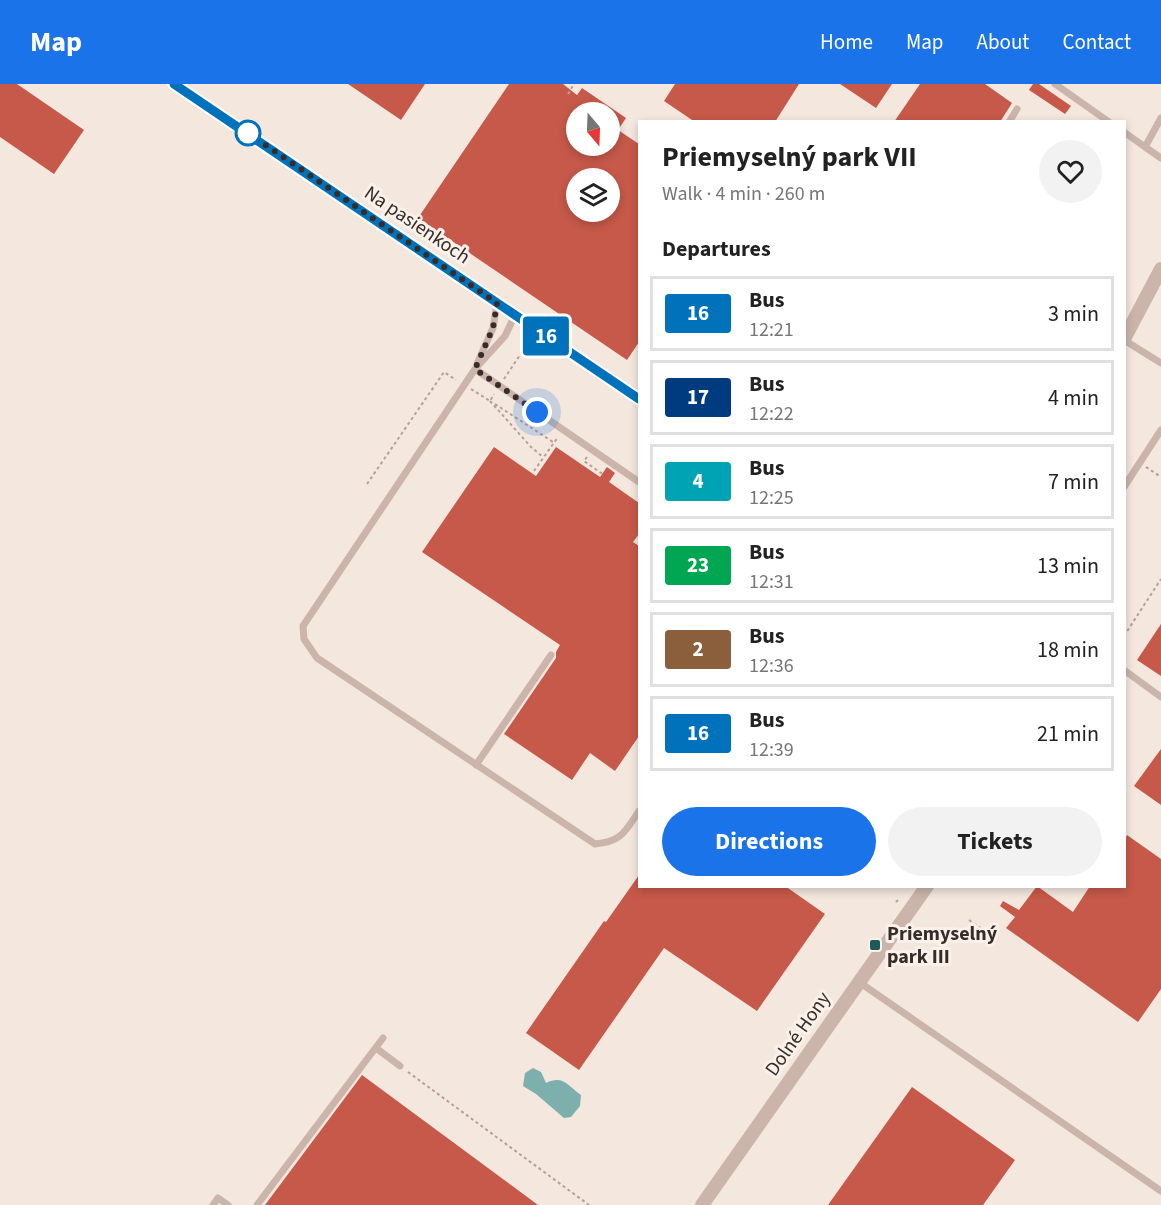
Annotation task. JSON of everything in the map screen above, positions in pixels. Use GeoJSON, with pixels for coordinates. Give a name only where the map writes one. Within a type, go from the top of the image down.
{"type":"FeatureCollection","features":[{"type":"Feature","properties":{"kind":"street","name":"Na pasienkoch"},"geometry":{"type":"LineString","coordinates":[[174,84],[638,398]]}},
{"type":"Feature","properties":{"kind":"street"},"geometry":{"type":"LineString","coordinates":[[1126,336],[1161,269]]}},
{"type":"Feature","properties":{"kind":"street","name":"Dolné Hony"},"geometry":{"type":"LineString","coordinates":[[702,1205],[926,888]]}},
{"type":"Feature","properties":{"kind":"lane"},"geometry":{"type":"LineString","coordinates":[[1055,84],[1105,120]]}},
{"type":"Feature","properties":{"kind":"lane"},"geometry":{"type":"LineString","coordinates":[[1010,120],[1017,109]]}},
{"type":"Feature","properties":{"kind":"lane"},"geometry":{"type":"LineString","coordinates":[[1145,147],[1161,118]]}},
{"type":"Feature","properties":{"kind":"lane"},"geometry":{"type":"LineString","coordinates":[[1126,133],[1161,158]]}},
{"type":"Feature","properties":{"kind":"lane"},"geometry":{"type":"LineString","coordinates":[[475,369],[493,328],[497,303]]}},
{"type":"Feature","properties":{"kind":"lane"},"geometry":{"type":"LineString","coordinates":[[515,315],[506,336],[475,369],[303,626],[304,639],[317,658],[595,844],[612,843],[627,829],[638,813]]}},
{"type":"Feature","properties":{"kind":"lane"},"geometry":{"type":"LineString","coordinates":[[1126,341],[1161,363]]}},
{"type":"Feature","properties":{"kind":"lane"},"geometry":{"type":"LineString","coordinates":[[475,369],[638,481]]}},
{"type":"Feature","properties":{"kind":"lane"},"geometry":{"type":"LineString","coordinates":[[1126,484],[1161,430]]}},
{"type":"Feature","properties":{"kind":"lane"},"geometry":{"type":"LineString","coordinates":[[476,765],[551,655]]}},
{"type":"Feature","properties":{"kind":"lane"},"geometry":{"type":"LineString","coordinates":[[1126,671],[1161,697]]}},
{"type":"Feature","properties":{"kind":"lane"},"geometry":{"type":"LineString","coordinates":[[859,982],[1161,1191]]}},
{"type":"Feature","properties":{"kind":"lane"},"geometry":{"type":"LineString","coordinates":[[257,1205],[383,1038]]}},
{"type":"Feature","properties":{"kind":"lane"},"geometry":{"type":"LineString","coordinates":[[376,1048],[400,1066]]}},
{"type":"Feature","properties":{"kind":"lane"},"geometry":{"type":"LineString","coordinates":[[213,1205],[218,1198],[228,1205]]}},
{"type":"Feature","properties":{"kind":"path"},"geometry":{"type":"LineString","coordinates":[[568,94],[574,84]]}},
{"type":"Feature","properties":{"kind":"path"},"geometry":{"type":"LineString","coordinates":[[543,457],[531,447],[490,401],[554,442]]}},
{"type":"Feature","properties":{"kind":"path"},"geometry":{"type":"LineString","coordinates":[[534,471],[559,434]]}},
{"type":"Feature","properties":{"kind":"path"},"geometry":{"type":"LineString","coordinates":[[588,455],[584,462],[601,473],[610,462]]}},
{"type":"Feature","properties":{"kind":"path"},"geometry":{"type":"LineString","coordinates":[[1140,462],[1161,477]]}},
{"type":"Feature","properties":{"kind":"path"},"geometry":{"type":"LineString","coordinates":[[1126,633],[1161,579]]}},
{"type":"Feature","properties":{"kind":"path"},"geometry":{"type":"LineString","coordinates":[[969,920],[986,932]]}},
{"type":"Feature","properties":{"kind":"path"},"geometry":{"type":"LineString","coordinates":[[400,1066],[589,1205]]}},
{"type":"Feature","properties":{"kind":"water"},"geometry":{"type":"Polygon","coordinates":[[[533,1068],[541,1072],[546,1083],[561,1081],[581,1095],[580,1106],[571,1117],[564,1118],[523,1086],[525,1073],[533,1068]]]}},
{"type":"Feature","properties":{"kind":"building"},"geometry":{"type":"Polygon","coordinates":[[[0,84],[17,84],[84,130],[54,174],[0,137],[0,84]]]}},
{"type":"Feature","properties":{"kind":"building"},"geometry":{"type":"Polygon","coordinates":[[[348,84],[425,84],[401,120],[348,84]]]}},
{"type":"Feature","properties":{"kind":"building"},"geometry":{"type":"Polygon","coordinates":[[[509,84],[563,84],[577,95],[582,88],[603,102],[566,102],[566,156],[620,156],[620,131],[638,143],[638,344],[627,360],[418,218],[509,84]]]}},
{"type":"Feature","properties":{"kind":"building"},"geometry":{"type":"Polygon","coordinates":[[[675,84],[799,84],[776,120],[692,120],[664,101],[675,84]]]}},
{"type":"Feature","properties":{"kind":"building"},"geometry":{"type":"Polygon","coordinates":[[[840,84],[892,84],[876,108],[840,84]]]}},
{"type":"Feature","properties":{"kind":"building"},"geometry":{"type":"Polygon","coordinates":[[[920,84],[985,84],[1012,103],[1001,120],[895,120],[920,84]]]}},
{"type":"Feature","properties":{"kind":"building"},"geometry":{"type":"Polygon","coordinates":[[[1033,84],[1039,84],[1071,106],[1065,114],[1029,90],[1033,84]]]}},
{"type":"Feature","properties":{"kind":"building"},"geometry":{"type":"Polygon","coordinates":[[[620,114],[626,118],[620,127],[620,114]]]}},
{"type":"Feature","properties":{"kind":"building"},"geometry":{"type":"Polygon","coordinates":[[[494,447],[536,476],[556,447],[600,477],[607,467],[615,473],[609,482],[638,502],[638,535],[633,542],[638,545],[638,737],[615,771],[590,753],[572,780],[504,734],[556,658],[560,645],[422,552],[494,447]]]}},
{"type":"Feature","properties":{"kind":"building"},"geometry":{"type":"Polygon","coordinates":[[[1161,624],[1161,676],[1137,660],[1161,624]]]}},
{"type":"Feature","properties":{"kind":"building"},"geometry":{"type":"Polygon","coordinates":[[[1161,749],[1161,805],[1134,786],[1161,749]]]}},
{"type":"Feature","properties":{"kind":"building"},"geometry":{"type":"Polygon","coordinates":[[[1127,835],[1161,859],[1161,989],[1138,1022],[1006,928],[1015,917],[1000,906],[1003,901],[1019,910],[1036,888],[1040,888],[1073,912],[1089,888],[1126,888],[1127,835]]]}},
{"type":"Feature","properties":{"kind":"building"},"geometry":{"type":"Polygon","coordinates":[[[638,876],[638,888],[788,888],[825,914],[757,1011],[664,948],[579,1070],[526,1033],[604,921],[606,922],[638,876]]]}},
{"type":"Feature","properties":{"kind":"building"},"geometry":{"type":"Polygon","coordinates":[[[362,1075],[538,1205],[265,1205],[362,1075]]]}},
{"type":"Feature","properties":{"kind":"building"},"geometry":{"type":"Polygon","coordinates":[[[912,1087],[1015,1160],[983,1205],[828,1205],[912,1087]]]}},
{"type":"Feature","properties":{"kind":"bus line","name":"16"},"geometry":{"type":"LineString","coordinates":[[174,84],[638,398]]}},
{"type":"Feature","properties":{"kind":"place","name":"Priemyselný park III"},"geometry":{"type":"Point","coordinates":[875,945]}},
{"type":"Feature","properties":{"kind":"route"},"geometry":{"type":"LineString","coordinates":[[248,133],[497,303],[493,328],[475,369],[537,412]]}}]}
